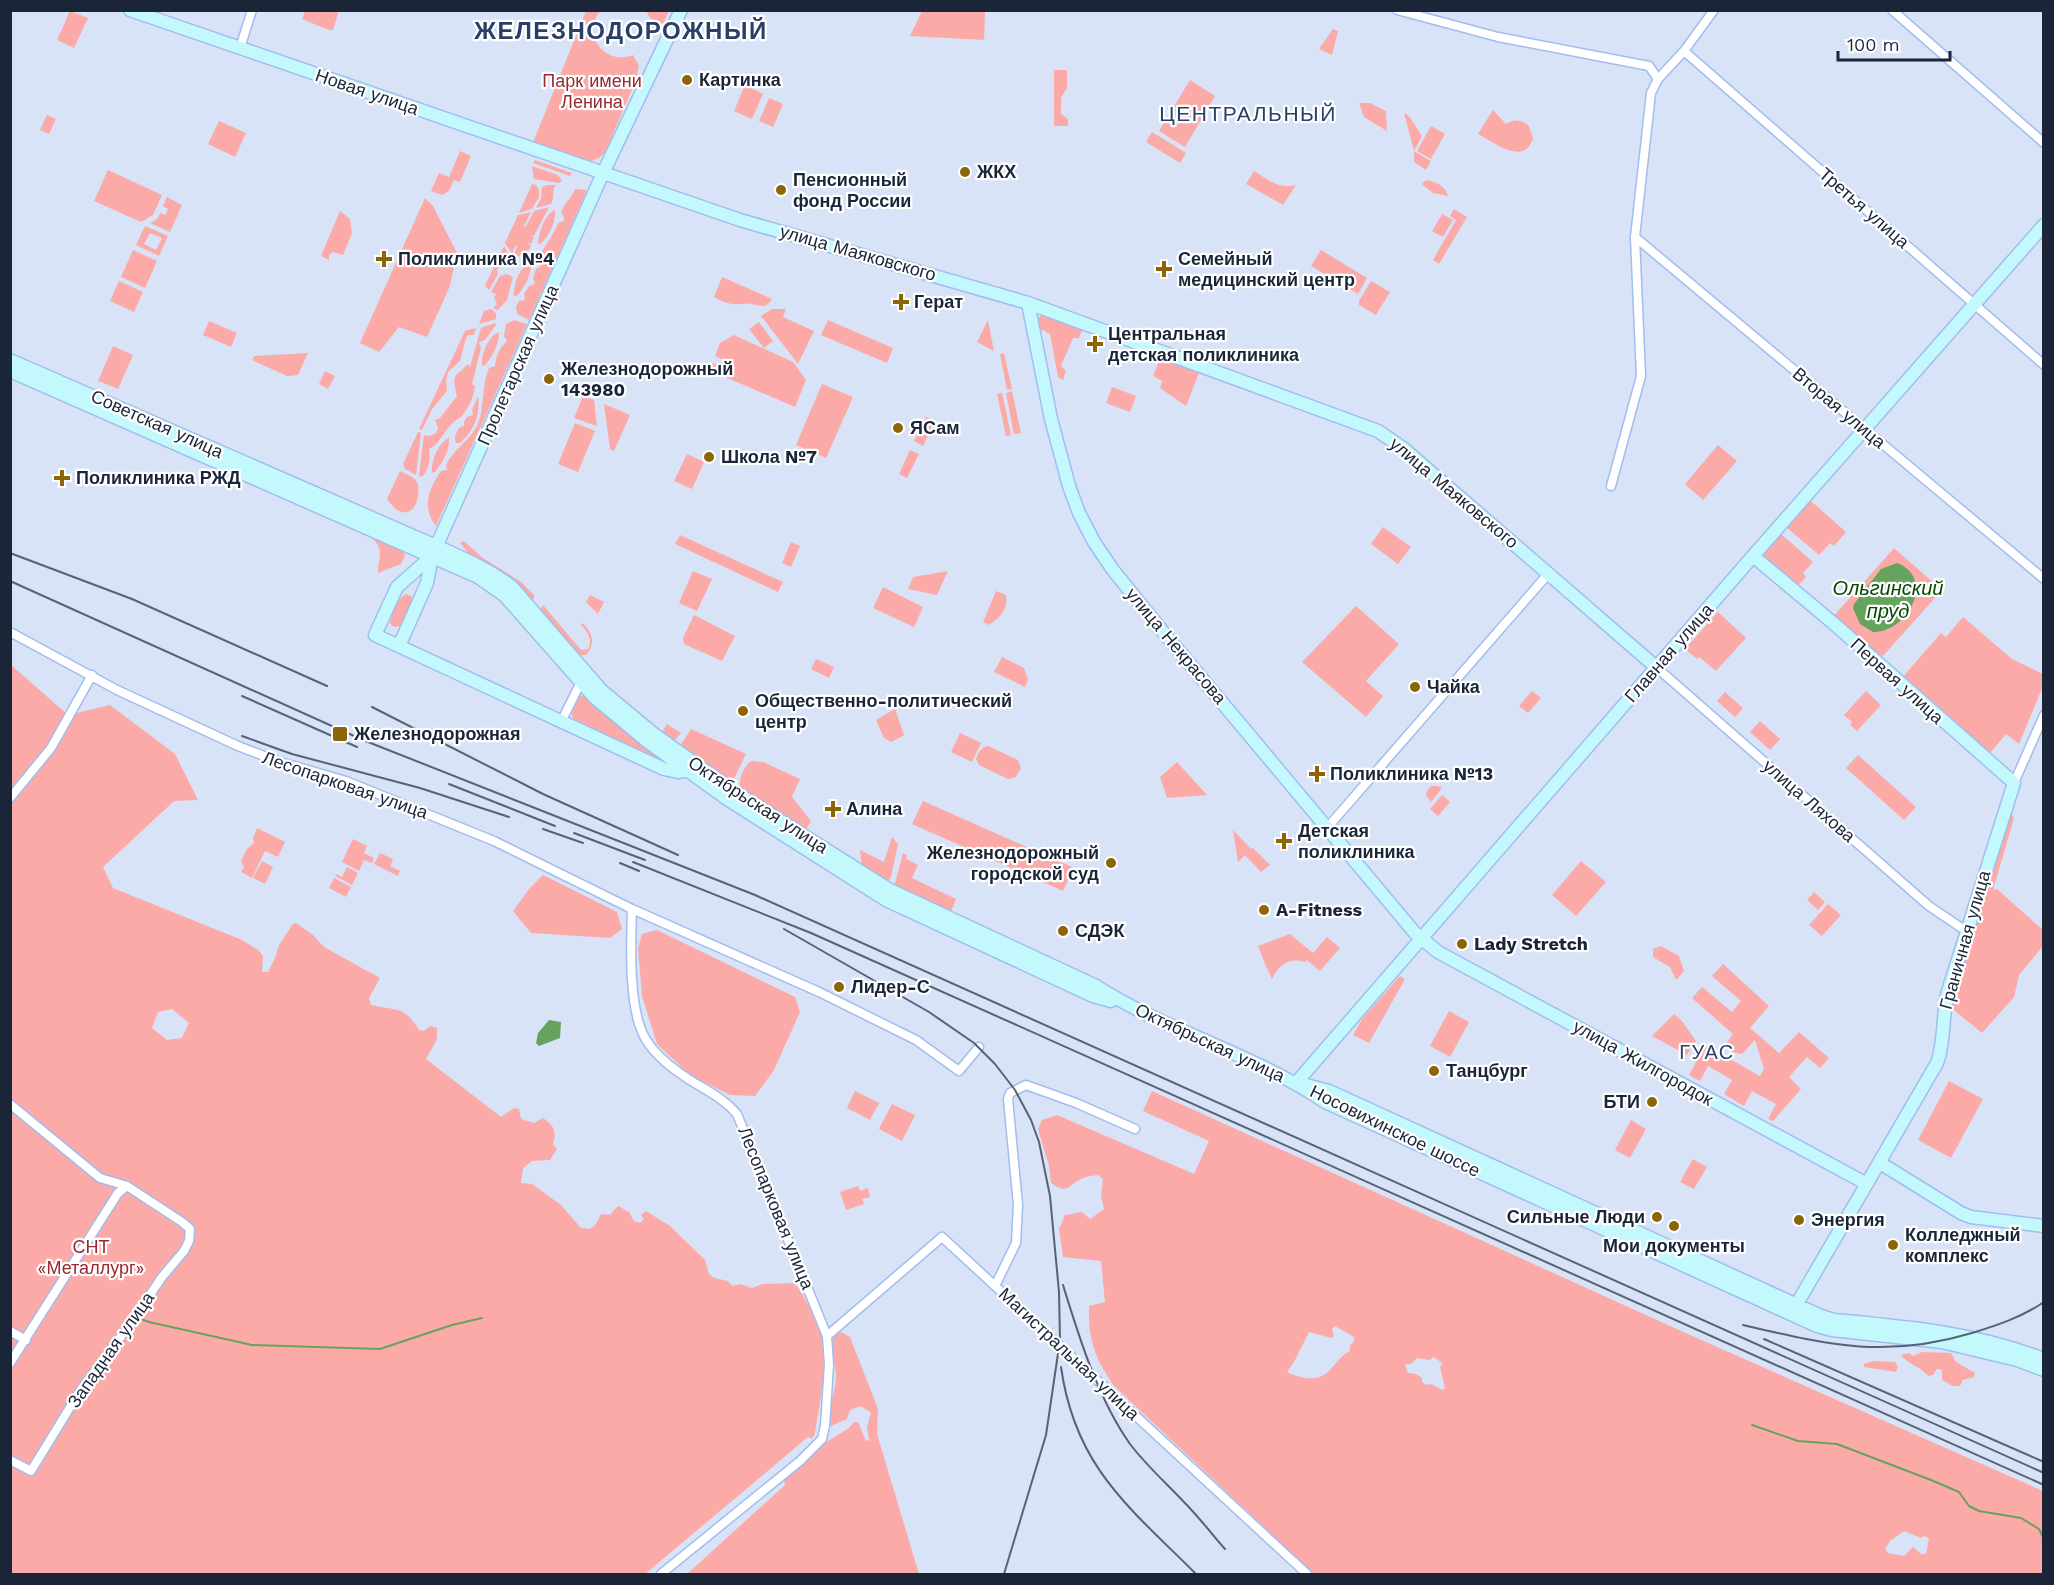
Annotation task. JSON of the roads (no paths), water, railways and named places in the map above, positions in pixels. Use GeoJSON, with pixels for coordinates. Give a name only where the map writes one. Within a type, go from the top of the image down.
{"type":"FeatureCollection","features":[{"type":"Feature","properties":{"kind":"street","name":"Новая улица"},"geometry":{"type":"LineString","coordinates":[[130,10],[603,173]]}},
{"type":"Feature","properties":{"kind":"street"},"geometry":{"type":"LineString","coordinates":[[240,48],[252,10]]}},
{"type":"Feature","properties":{"kind":"street","name":"Пролетарская улица"},"geometry":{"type":"LineString","coordinates":[[434,551],[603,173],[681,10]]}},
{"type":"Feature","properties":{"kind":"street"},"geometry":{"type":"LineString","coordinates":[[1397,10],[1498,37],[1648,66],[1658,79]]}},
{"type":"Feature","properties":{"kind":"street"},"geometry":{"type":"LineString","coordinates":[[1611,486],[1641,376],[1635,237],[1650,93],[1658,79],[1684,51],[1714,10]]}},
{"type":"Feature","properties":{"kind":"street"},"geometry":{"type":"LineString","coordinates":[[1892,10],[2043,143]]}},
{"type":"Feature","properties":{"kind":"street","name":"Третья улица"},"geometry":{"type":"LineString","coordinates":[[1684,51],[2043,365]]}},
{"type":"Feature","properties":{"kind":"street","name":"улица Маяковского"},"geometry":{"type":"LineString","coordinates":[[603,173],[740,220],[1028,303],[1378,431],[1403,448],[1656,667]]}},
{"type":"Feature","properties":{"kind":"street","name":"Главная улица"},"geometry":{"type":"LineString","coordinates":[[1296,1083],[2043,225]]}},
{"type":"Feature","properties":{"kind":"street","name":"Вторая улица"},"geometry":{"type":"LineString","coordinates":[[1635,237],[2043,579]]}},
{"type":"Feature","properties":{"kind":"street","name":"улица Некрасова"},"geometry":{"type":"LineString","coordinates":[[1028,303],[1051,419],[1067,479],[1079,513],[1094,542],[1113,570],[1163,632],[1420,938]]}},
{"type":"Feature","properties":{"kind":"street","name":"Советская улица"},"geometry":{"type":"LineString","coordinates":[[10,360],[434,551]]}},
{"type":"Feature","properties":{"kind":"street","name":"Советская улица"},"geometry":{"type":"LineString","coordinates":[[10,371],[434,551]]}},
{"type":"Feature","properties":{"kind":"street"},"geometry":{"type":"LineString","coordinates":[[434,551],[397,587],[375,635],[664,769],[671,771],[693,769]]}},
{"type":"Feature","properties":{"kind":"street"},"geometry":{"type":"LineString","coordinates":[[399,646],[427,583],[434,551]]}},
{"type":"Feature","properties":{"kind":"street","name":"Октябрьская улица"},"geometry":{"type":"LineString","coordinates":[[434,551],[504,595],[594,698],[648,742],[693,769]]}},
{"type":"Feature","properties":{"kind":"street","name":"Октябрьская улица"},"geometry":{"type":"LineString","coordinates":[[434,551],[482,567],[512,587],[601,690],[727,799],[886,900],[1093,996],[1124,1004],[1296,1083]]}},
{"type":"Feature","properties":{"kind":"street","name":"Первая улица"},"geometry":{"type":"LineString","coordinates":[[1753,556],[1832,622],[2014,783]]}},
{"type":"Feature","properties":{"kind":"street"},"geometry":{"type":"LineString","coordinates":[[1327,828],[1548,574]]}},
{"type":"Feature","properties":{"kind":"street"},"geometry":{"type":"LineString","coordinates":[[410,575],[427,583]]}},
{"type":"Feature","properties":{"kind":"street","name":"Лесопарковая улица"},"geometry":{"type":"LineString","coordinates":[[10,632],[127,694],[238,746],[277,761],[346,781],[495,841],[632,909],[819,992],[916,1040],[959,1071],[979,1047]]}},
{"type":"Feature","properties":{"kind":"street","name":"улица Ляхова"},"geometry":{"type":"LineString","coordinates":[[1656,667],[1929,906],[1966,931]]}},
{"type":"Feature","properties":{"kind":"street"},"geometry":{"type":"LineString","coordinates":[[10,798],[51,748],[92,675]]}},
{"type":"Feature","properties":{"kind":"street"},"geometry":{"type":"LineString","coordinates":[[561,722],[581,682]]}},
{"type":"Feature","properties":{"kind":"street","name":"Граничная улица"},"geometry":{"type":"LineString","coordinates":[[1794,1310],[1937,1064],[1941,1049],[1944,1007],[1966,931],[2014,783],[2043,716]]}},
{"type":"Feature","properties":{"kind":"street","name":"Лесопарковая улица"},"geometry":{"type":"LineString","coordinates":[[632,909],[630,943],[633,990],[645,1038],[674,1069],[692,1082],[716,1094],[737,1114],[827,1336]]}},
{"type":"Feature","properties":{"kind":"street","name":"улица Жилгородок"},"geometry":{"type":"LineString","coordinates":[[1420,938],[1438,952],[1867,1184]]}},
{"type":"Feature","properties":{"kind":"street","name":"Носовихинское шоссе"},"geometry":{"type":"LineString","coordinates":[[1296,1083],[1329,1091],[1794,1310],[1817,1326],[1832,1330],[1942,1342],[2017,1360],[2043,1370]]}},
{"type":"Feature","properties":{"kind":"street"},"geometry":{"type":"LineString","coordinates":[[995,1286],[1016,1243],[1018,1205],[1008,1096],[1026,1085],[1076,1103],[1135,1130]]}},
{"type":"Feature","properties":{"kind":"street"},"geometry":{"type":"LineString","coordinates":[[10,1104],[100,1178],[127,1186]]}},
{"type":"Feature","properties":{"kind":"street"},"geometry":{"type":"LineString","coordinates":[[1880,1163],[1960,1213],[1971,1217],[2043,1226]]}},
{"type":"Feature","properties":{"kind":"street"},"geometry":{"type":"LineString","coordinates":[[10,1363],[118,1193],[127,1186]]}},
{"type":"Feature","properties":{"kind":"street","name":"Западная улица"},"geometry":{"type":"LineString","coordinates":[[10,1460],[31,1471],[80,1391],[162,1277],[184,1251],[189,1241],[190,1229],[127,1186]]}},
{"type":"Feature","properties":{"kind":"street","name":"Магистральная улица"},"geometry":{"type":"LineString","coordinates":[[827,1336],[942,1237],[1307,1575]]}},
{"type":"Feature","properties":{"kind":"street","name":"Носовихинское шоссе"},"geometry":{"type":"LineString","coordinates":[[1794,1310],[1834,1320],[1944,1331],[2018,1349],[2043,1359]]}},
{"type":"Feature","properties":{"kind":"street"},"geometry":{"type":"LineString","coordinates":[[10,1331],[26,1340]]}},
{"type":"Feature","properties":{"kind":"street"},"geometry":{"type":"LineString","coordinates":[[661,1575],[800,1461],[822,1439],[828,1375],[827,1336]]}},
{"type":"Feature","properties":{"kind":"water","name":"Ольгинский пруд"},"geometry":{"type":"Polygon","coordinates":[[[1897,563],[1909,570],[1915,580],[1916,592],[1913,604],[1897,624],[1885,630],[1873,632],[1860,624],[1853,608],[1854,604],[1881,569],[1897,563]]]}},
{"type":"Feature","properties":{"kind":"water"},"geometry":{"type":"Polygon","coordinates":[[[549,1020],[561,1022],[560,1038],[539,1046],[536,1043],[538,1033],[549,1020]]]}},
{"type":"Feature","properties":{"kind":"waterway"},"geometry":{"type":"LineString","coordinates":[[138,1318],[252,1345],[380,1349],[452,1325],[482,1318]]}},
{"type":"Feature","properties":{"kind":"waterway"},"geometry":{"type":"LineString","coordinates":[[1752,1425],[1798,1441],[1837,1444],[1931,1480],[1959,1492],[1969,1506],[1979,1511],[2021,1518],[2039,1529],[2044,1539]]}},
{"type":"Feature","properties":{"kind":"railway"},"geometry":{"type":"LineString","coordinates":[[10,553],[132,599],[327,686]]}},
{"type":"Feature","properties":{"kind":"railway"},"geometry":{"type":"LineString","coordinates":[[10,581],[363,740],[755,895],[2044,1473]]}},
{"type":"Feature","properties":{"kind":"railway"},"geometry":{"type":"LineString","coordinates":[[242,696],[357,747]]}},
{"type":"Feature","properties":{"kind":"railway"},"geometry":{"type":"LineString","coordinates":[[372,707],[543,794],[678,855]]}},
{"type":"Feature","properties":{"kind":"railway"},"geometry":{"type":"LineString","coordinates":[[242,736],[292,754],[420,788],[509,817]]}},
{"type":"Feature","properties":{"kind":"railway"},"geometry":{"type":"LineString","coordinates":[[449,784],[555,826]]}},
{"type":"Feature","properties":{"kind":"railway"},"geometry":{"type":"LineString","coordinates":[[543,829],[583,843]]}},
{"type":"Feature","properties":{"kind":"railway"},"geometry":{"type":"LineString","coordinates":[[574,833],[645,860]]}},
{"type":"Feature","properties":{"kind":"railway"},"geometry":{"type":"LineString","coordinates":[[633,862],[811,933],[2044,1485]]}},
{"type":"Feature","properties":{"kind":"railway"},"geometry":{"type":"LineString","coordinates":[[620,863],[639,871]]}},
{"type":"Feature","properties":{"kind":"railway"},"geometry":{"type":"LineString","coordinates":[[784,929],[929,1012],[974,1043],[995,1064],[1015,1090],[1031,1120],[1039,1142],[1050,1196],[1059,1292],[1060,1340],[1046,1435],[1004,1574]]}},
{"type":"Feature","properties":{"kind":"railway"},"geometry":{"type":"LineString","coordinates":[[1063,1285],[1090,1367],[1108,1407],[1130,1444],[1225,1549]]}},
{"type":"Feature","properties":{"kind":"railway"},"geometry":{"type":"LineString","coordinates":[[1743,1325],[1830,1343],[1884,1347],[1912,1346],[1941,1341],[1991,1327],[2044,1302]]}},
{"type":"Feature","properties":{"kind":"railway"},"geometry":{"type":"LineString","coordinates":[[1764,1339],[2044,1462]]}},
{"type":"Feature","properties":{"kind":"railway"},"geometry":{"type":"LineString","coordinates":[[1061,1367],[1068,1402],[1092,1459],[1128,1505],[1196,1574]]}},
{"type":"Feature","properties":{"kind":"place","name":"Картинка"},"geometry":{"type":"Point","coordinates":[687,80]}},
{"type":"Feature","properties":{"kind":"place","name":"ЖКХ"},"geometry":{"type":"Point","coordinates":[965,172]}},
{"type":"Feature","properties":{"kind":"place","name":"Пенсионный фонд России"},"geometry":{"type":"Point","coordinates":[781,190]}},
{"type":"Feature","properties":{"kind":"place","name":"Поликлиника №4"},"geometry":{"type":"Point","coordinates":[384,259]}},
{"type":"Feature","properties":{"kind":"place","name":"Семейный медицинский центр"},"geometry":{"type":"Point","coordinates":[1164,269]}},
{"type":"Feature","properties":{"kind":"place","name":"Герат"},"geometry":{"type":"Point","coordinates":[901,302]}},
{"type":"Feature","properties":{"kind":"place","name":"Центральная детская поликлиника"},"geometry":{"type":"Point","coordinates":[1095,344]}},
{"type":"Feature","properties":{"kind":"place","name":"Железнодорожный 143980"},"geometry":{"type":"Point","coordinates":[549,379]}},
{"type":"Feature","properties":{"kind":"place","name":"ЯСам"},"geometry":{"type":"Point","coordinates":[898,428]}},
{"type":"Feature","properties":{"kind":"place","name":"Школа №7"},"geometry":{"type":"Point","coordinates":[709,457]}},
{"type":"Feature","properties":{"kind":"place","name":"Поликлиника РЖД"},"geometry":{"type":"Point","coordinates":[62,478]}},
{"type":"Feature","properties":{"kind":"place","name":"Чайка"},"geometry":{"type":"Point","coordinates":[1415,687]}},
{"type":"Feature","properties":{"kind":"place","name":"Общественно-политический центр"},"geometry":{"type":"Point","coordinates":[743,711]}},
{"type":"Feature","properties":{"kind":"place","name":"Железнодорожная"},"geometry":{"type":"Point","coordinates":[340,734]}},
{"type":"Feature","properties":{"kind":"place","name":"Поликлиника №13"},"geometry":{"type":"Point","coordinates":[1317,774]}},
{"type":"Feature","properties":{"kind":"place","name":"Алина"},"geometry":{"type":"Point","coordinates":[833,809]}},
{"type":"Feature","properties":{"kind":"place","name":"Детская поликлиника"},"geometry":{"type":"Point","coordinates":[1284,841]}},
{"type":"Feature","properties":{"kind":"place","name":"Железнодорожный городской суд"},"geometry":{"type":"Point","coordinates":[1111,863]}},
{"type":"Feature","properties":{"kind":"place","name":"A-Fitness"},"geometry":{"type":"Point","coordinates":[1264,910]}},
{"type":"Feature","properties":{"kind":"place","name":"СДЭК"},"geometry":{"type":"Point","coordinates":[1063,931]}},
{"type":"Feature","properties":{"kind":"place","name":"Lady Stretch"},"geometry":{"type":"Point","coordinates":[1462,944]}},
{"type":"Feature","properties":{"kind":"place","name":"Лидер-С"},"geometry":{"type":"Point","coordinates":[839,987]}},
{"type":"Feature","properties":{"kind":"place","name":"Танцбург"},"geometry":{"type":"Point","coordinates":[1434,1071]}},
{"type":"Feature","properties":{"kind":"place","name":"БТИ"},"geometry":{"type":"Point","coordinates":[1652,1102]}},
{"type":"Feature","properties":{"kind":"place","name":"Сильные Люди"},"geometry":{"type":"Point","coordinates":[1657,1217]}},
{"type":"Feature","properties":{"kind":"place","name":"Энергия"},"geometry":{"type":"Point","coordinates":[1799,1220]}},
{"type":"Feature","properties":{"kind":"place","name":"Мои документы"},"geometry":{"type":"Point","coordinates":[1674,1226]}},
{"type":"Feature","properties":{"kind":"place","name":"Колледжный комплекс"},"geometry":{"type":"Point","coordinates":[1893,1245]}},
{"type":"Feature","properties":{"kind":"district","name":"ЖЕЛЕЗНОДОРОЖНЫЙ"},"geometry":{"type":"Point","coordinates":[621,31]}},
{"type":"Feature","properties":{"kind":"district","name":"ЦЕНТРАЛЬНЫЙ"},"geometry":{"type":"Point","coordinates":[1248,114]}},
{"type":"Feature","properties":{"kind":"district","name":"ГУАС"},"geometry":{"type":"Point","coordinates":[1707,1052]}},
{"type":"Feature","properties":{"kind":"park label","name":"Парк имени Ленина"},"geometry":{"type":"Point","coordinates":[592,91]}},
{"type":"Feature","properties":{"kind":"park label","name":"СНТ «Металлург»"},"geometry":{"type":"Point","coordinates":[91,1257]}}]}
